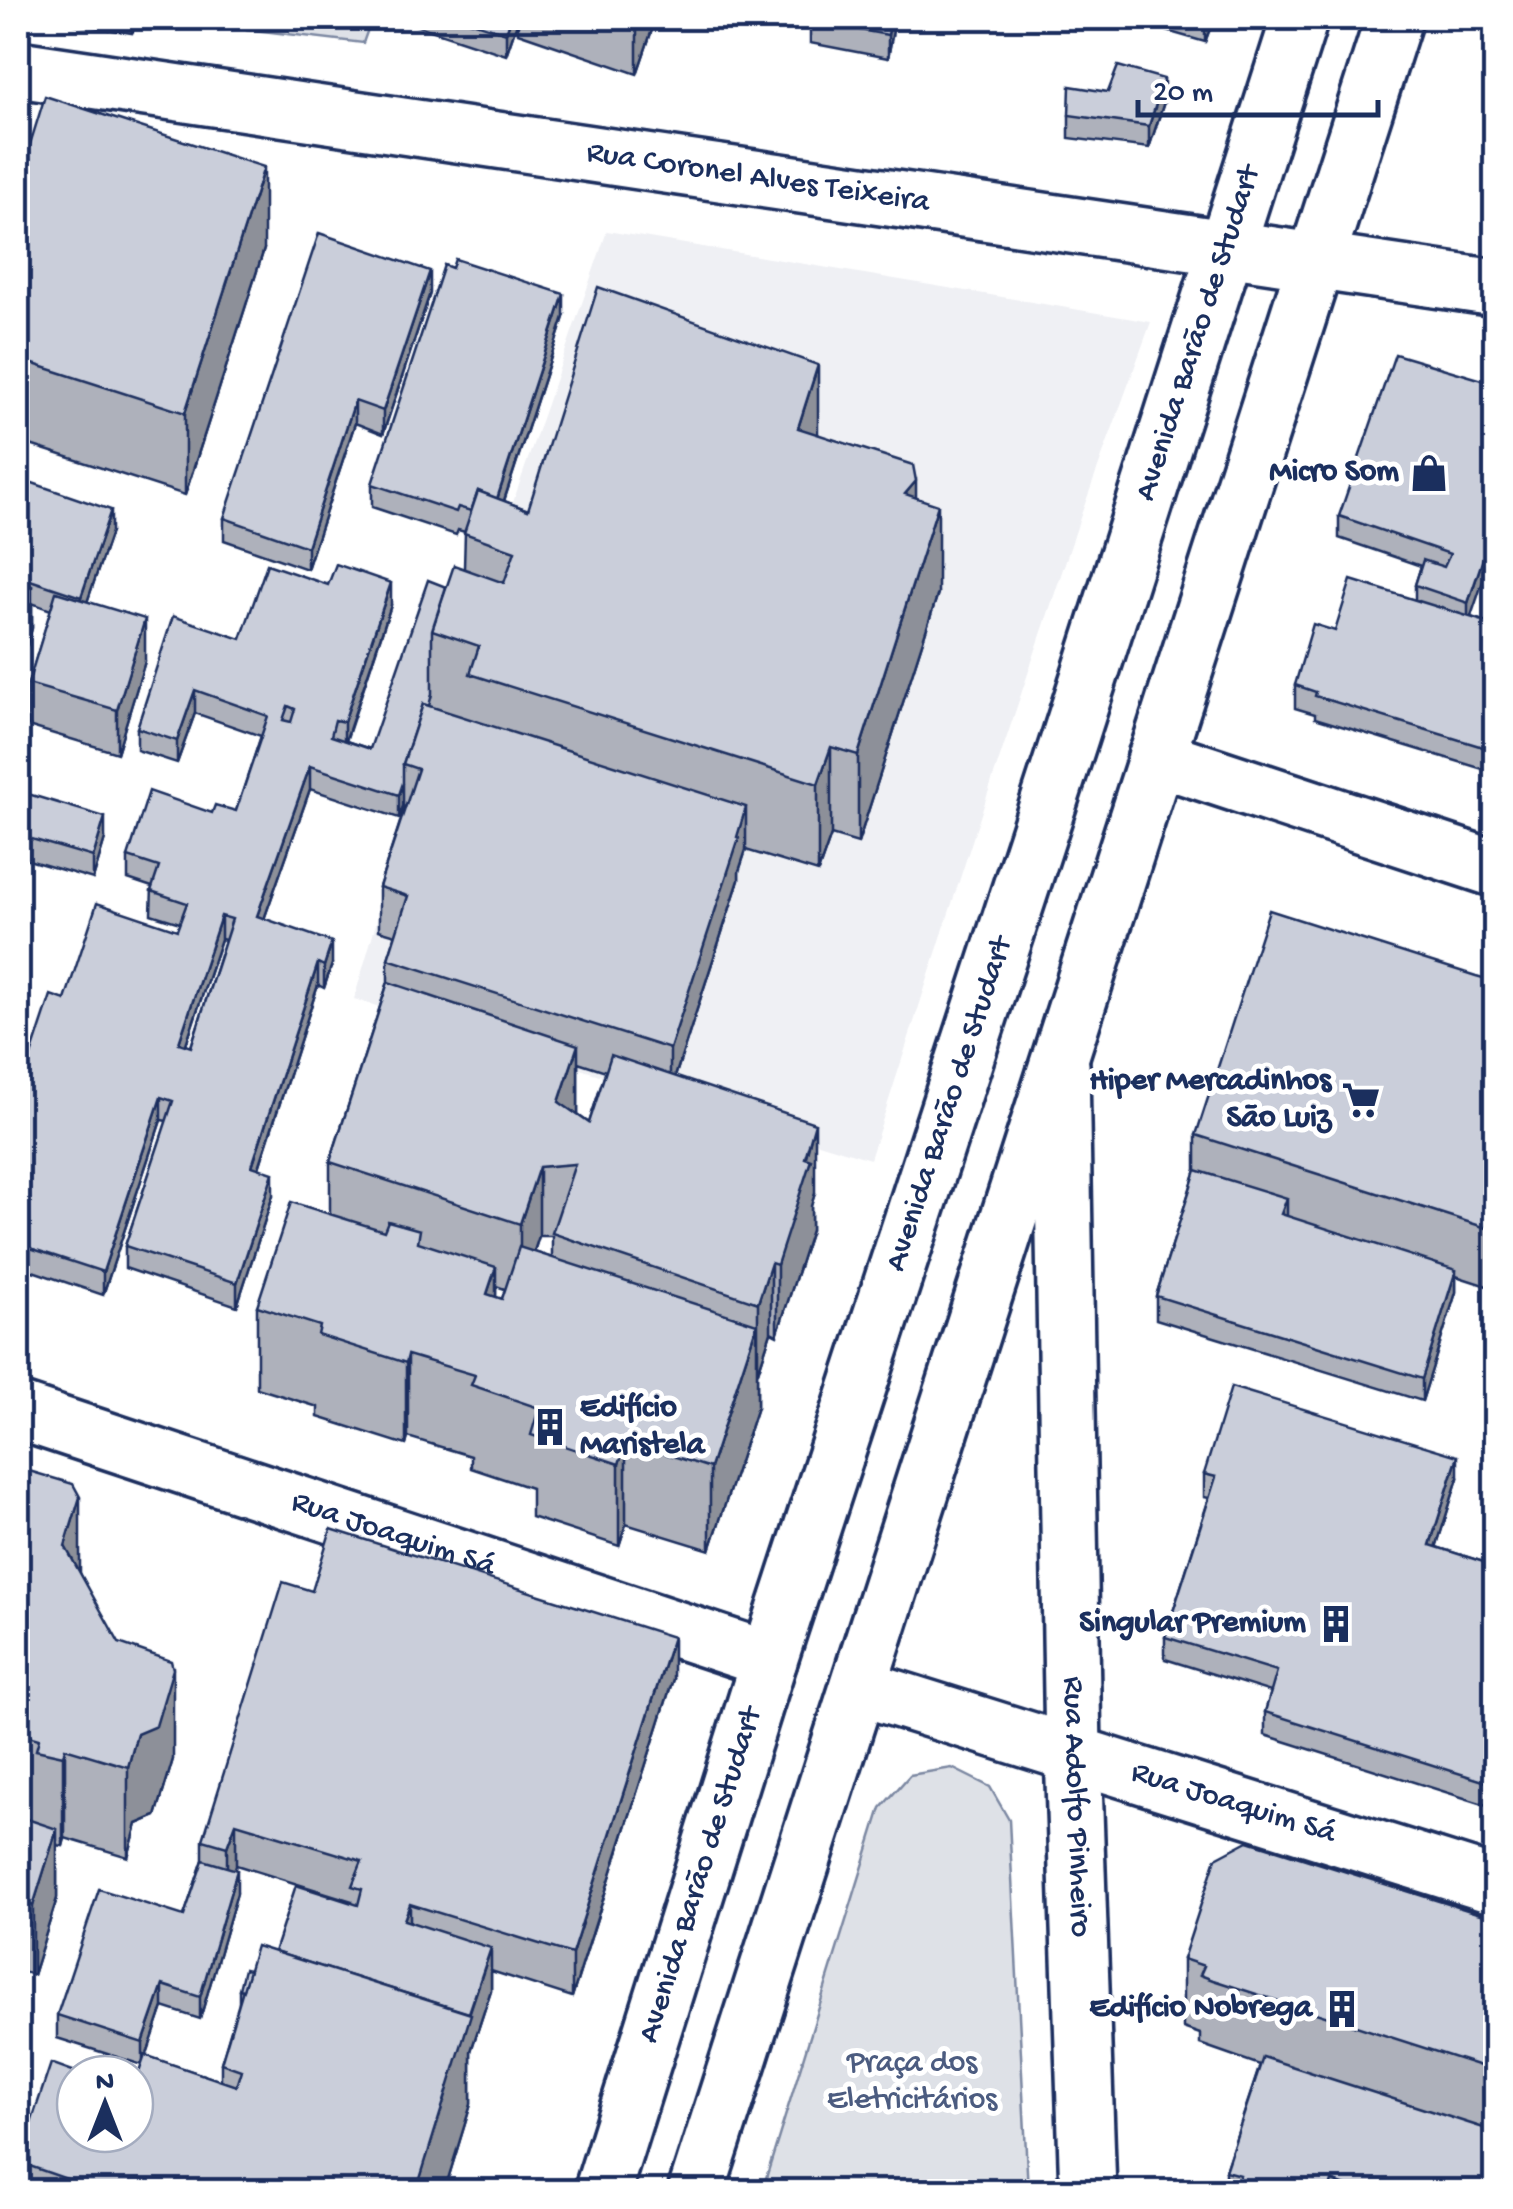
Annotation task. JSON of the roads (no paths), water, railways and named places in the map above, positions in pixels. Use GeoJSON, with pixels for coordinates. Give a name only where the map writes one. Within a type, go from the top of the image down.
{"type":"FeatureCollection","features":[{"type":"Feature","properties":{"kind":"main road","name":"Avenida Barão de Studart"},"geometry":{"type":"LineString","coordinates":[[602,2192],[769,1660],[1300,18]]}},
{"type":"Feature","properties":{"kind":"main road"},"geometry":{"type":"LineString","coordinates":[[696,2192],[1394,18]]}},
{"type":"Feature","properties":{"kind":"main road","name":"Rua Coronel Alves Teixeira"},"geometry":{"type":"LineString","coordinates":[[18,69],[1496,288]]}},
{"type":"Feature","properties":{"kind":"main road"},"geometry":{"type":"LineString","coordinates":[[1156,757],[1496,870]]}},
{"type":"Feature","properties":{"kind":"main road","name":"Rua Adolfo Pinheiro"},"geometry":{"type":"LineString","coordinates":[[1061,1061],[1073,1752],[1088,2192]]}},
{"type":"Feature","properties":{"kind":"main road","name":"Rua Joaquim Sá"},"geometry":{"type":"LineString","coordinates":[[18,1411],[769,1660]]}},
{"type":"Feature","properties":{"kind":"main road","name":"Rua Joaquim Sá"},"geometry":{"type":"LineString","coordinates":[[860,1687],[1496,1886]]}},
{"type":"Feature","properties":{"kind":"place","name":"Micro Som"},"geometry":{"type":"Point","coordinates":[1429,473]}},
{"type":"Feature","properties":{"kind":"place","name":"Hiper Mercadinhos São Luiz"},"geometry":{"type":"Point","coordinates":[1361,1100]}},
{"type":"Feature","properties":{"kind":"place","name":"Edifício Maristela"},"geometry":{"type":"Point","coordinates":[550,1427]}},
{"type":"Feature","properties":{"kind":"place","name":"Singular Premium"},"geometry":{"type":"Point","coordinates":[1336,1624]}},
{"type":"Feature","properties":{"kind":"place","name":"Edifício Nobrega"},"geometry":{"type":"Point","coordinates":[1342,2009]}},
{"type":"Feature","properties":{"kind":"park label","name":"Praça dos Eletricitários"},"geometry":{"type":"Point","coordinates":[912,2082]}}]}
